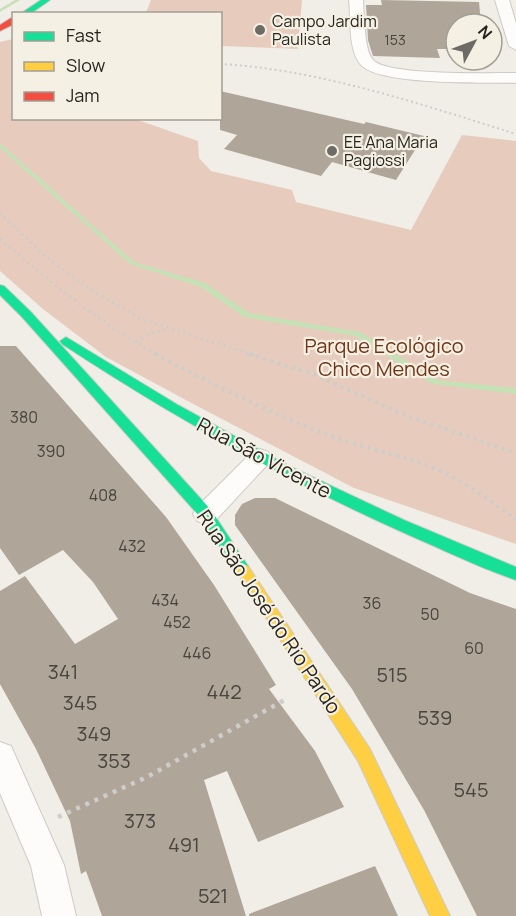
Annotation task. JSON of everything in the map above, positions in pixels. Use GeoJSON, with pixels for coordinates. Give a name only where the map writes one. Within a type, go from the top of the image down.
{"type":"FeatureCollection","features":[{"type":"Feature","properties":{"kind":"street"},"geometry":{"type":"LineString","coordinates":[[356,0],[362,52],[366,62],[376,70],[404,74],[516,78]]}},
{"type":"Feature","properties":{"kind":"street"},"geometry":{"type":"LineString","coordinates":[[501,0],[516,46]]}},
{"type":"Feature","properties":{"kind":"street","name":"Rua São José do Rio Pardo"},"geometry":{"type":"LineString","coordinates":[[0,289],[27,314],[102,401],[206,514],[364,755],[440,916]]}},
{"type":"Feature","properties":{"kind":"street"},"geometry":{"type":"LineString","coordinates":[[9,322],[27,314]]}},
{"type":"Feature","properties":{"kind":"street","name":"Rua São Vicente"},"geometry":{"type":"LineString","coordinates":[[27,314],[115,376],[260,458],[345,502],[516,574]]}},
{"type":"Feature","properties":{"kind":"street"},"geometry":{"type":"LineString","coordinates":[[206,514],[260,458]]}},
{"type":"Feature","properties":{"kind":"street"},"geometry":{"type":"LineString","coordinates":[[0,757],[47,865],[59,916]]}},
{"type":"Feature","properties":{"kind":"path"},"geometry":{"type":"LineString","coordinates":[[222,63],[259,66],[401,98],[516,135]]}},
{"type":"Feature","properties":{"kind":"path"},"geometry":{"type":"LineString","coordinates":[[0,213],[44,255],[88,288],[141,319],[315,375],[407,417],[516,453]]}},
{"type":"Feature","properties":{"kind":"path"},"geometry":{"type":"LineString","coordinates":[[0,239],[72,299],[135,343],[234,396],[273,413],[336,438],[441,471],[464,483],[516,519]]}},
{"type":"Feature","properties":{"kind":"path"},"geometry":{"type":"LineString","coordinates":[[135,343],[152,333],[168,328]]}},
{"type":"Feature","properties":{"kind":"path"},"geometry":{"type":"LineString","coordinates":[[31,828],[107,796],[170,764],[316,682]]}},
{"type":"Feature","properties":{"kind":"green space","name":"Campo Jardim Paulista"},"geometry":{"type":"Polygon","coordinates":[[[151,0],[302,0],[298,49],[222,46],[222,12],[146,12],[151,0]]]}},
{"type":"Feature","properties":{"kind":"green space","name":"Parque Ecológico Chico Mendes"},"geometry":{"type":"Polygon","coordinates":[[[12,39],[12,120],[138,120],[198,141],[199,158],[211,171],[292,190],[296,202],[411,230],[462,135],[516,141],[516,544],[354,488],[197,406],[106,357],[43,309],[0,271],[0,42],[12,39]]]}},
{"type":"Feature","properties":{"kind":"building"},"geometry":{"type":"Polygon","coordinates":[[[381,0],[479,2],[480,12],[444,12],[444,49],[437,49],[440,58],[373,56],[368,40],[366,5],[382,5],[381,0]]]}},
{"type":"Feature","properties":{"kind":"building"},"geometry":{"type":"Polygon","coordinates":[[[222,91],[424,136],[396,180],[332,162],[321,176],[224,149],[237,135],[220,130],[222,91]]]}},
{"type":"Feature","properties":{"kind":"building"},"geometry":{"type":"Polygon","coordinates":[[[0,346],[16,346],[166,517],[214,585],[276,685],[269,689],[315,751],[344,807],[258,842],[227,771],[204,780],[246,916],[102,916],[86,871],[81,874],[70,821],[36,749],[0,684],[0,591],[25,576],[75,644],[118,619],[93,582],[63,550],[19,575],[0,548],[0,346]]]}},
{"type":"Feature","properties":{"kind":"building"},"geometry":{"type":"Polygon","coordinates":[[[255,498],[275,498],[470,593],[516,609],[516,916],[477,916],[424,810],[352,689],[235,525],[235,515],[242,504],[255,498]]]}},
{"type":"Feature","properties":{"kind":"building"},"geometry":{"type":"Polygon","coordinates":[[[375,866],[398,916],[249,916],[249,914],[375,866]]]}},
{"type":"Feature","properties":{"kind":"waterway"},"geometry":{"type":"LineString","coordinates":[[0,11],[18,0]]}},
{"type":"Feature","properties":{"kind":"waterway"},"geometry":{"type":"LineString","coordinates":[[0,145],[132,263],[203,285],[247,315],[357,334],[435,382],[516,391]]}},
{"type":"Feature","properties":{"kind":"traffic: fast"},"geometry":{"type":"LineString","coordinates":[[27,12],[46,0]]}},
{"type":"Feature","properties":{"kind":"traffic: fast"},"geometry":{"type":"LineString","coordinates":[[0,289],[26,314],[206,514],[243,570]]}},
{"type":"Feature","properties":{"kind":"traffic: fast"},"geometry":{"type":"LineString","coordinates":[[66,341],[174,409],[341,498],[516,574]]}},
{"type":"Feature","properties":{"kind":"traffic: slow"},"geometry":{"type":"LineString","coordinates":[[243,570],[364,755],[440,916]]}},
{"type":"Feature","properties":{"kind":"traffic: jam"},"geometry":{"type":"LineString","coordinates":[[0,29],[12,21]]}},
{"type":"Feature","properties":{"kind":"place","name":"Campo Jardim Paulista"},"geometry":{"type":"Point","coordinates":[260,30]}},
{"type":"Feature","properties":{"kind":"place","name":"EE Ana Maria Pagiossi"},"geometry":{"type":"Point","coordinates":[332,151]}}]}
